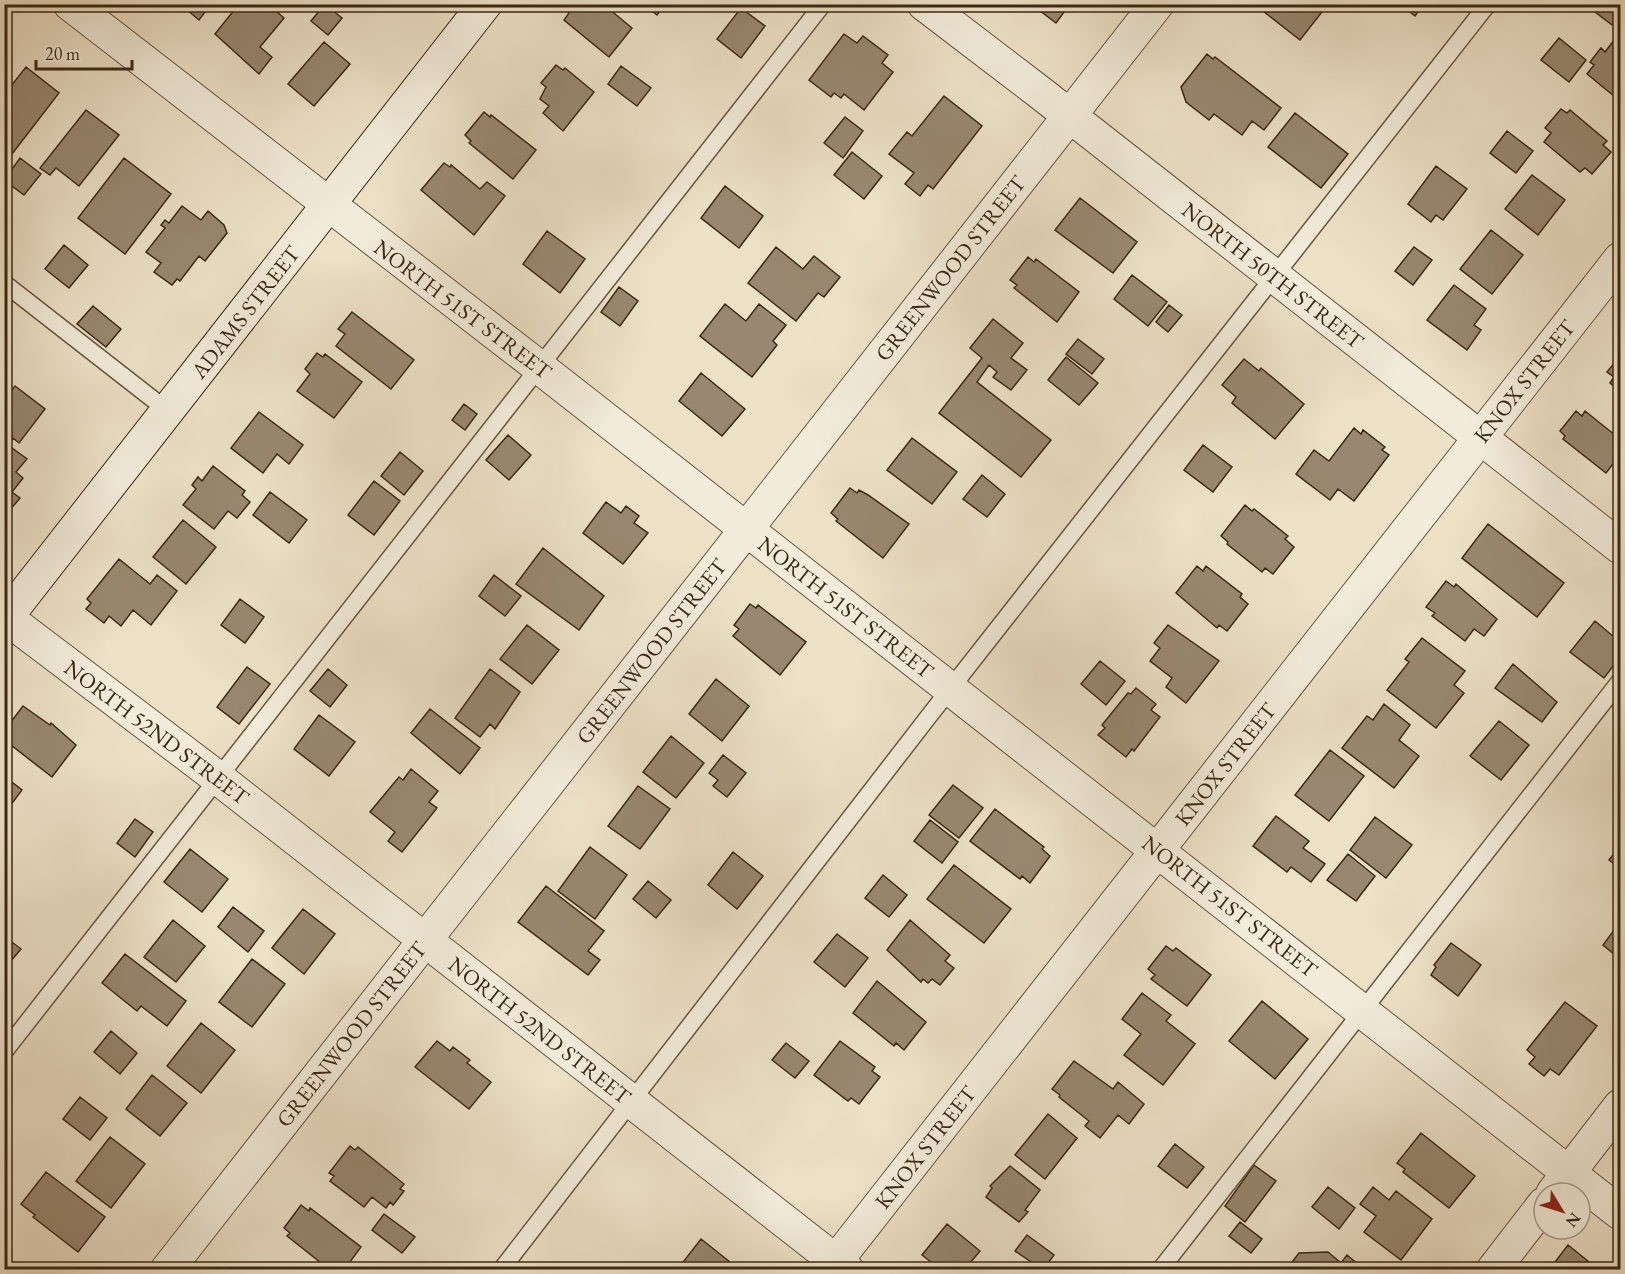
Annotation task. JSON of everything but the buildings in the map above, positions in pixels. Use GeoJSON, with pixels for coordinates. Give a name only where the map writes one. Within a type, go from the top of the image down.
{"type":"FeatureCollection","features":[{"type":"Feature","properties":{"kind":"street","name":"NORTH 51ST STREET"},"geometry":{"type":"LineString","coordinates":[[70,4],[1364,1010],[1559,1181]]}},
{"type":"Feature","properties":{"kind":"street","name":"ADAMS STREET"},"geometry":{"type":"LineString","coordinates":[[5,618],[485,4]]}},
{"type":"Feature","properties":{"kind":"street","name":"NORTH 50TH STREET"},"geometry":{"type":"LineString","coordinates":[[924,4],[1620,547]]}},
{"type":"Feature","properties":{"kind":"street","name":"GREENWOOD STREET"},"geometry":{"type":"LineString","coordinates":[[167,1269],[1157,4]]}},
{"type":"Feature","properties":{"kind":"street","name":"KNOX STREET"},"geometry":{"type":"LineString","coordinates":[[837,1266],[1620,259]]}},
{"type":"Feature","properties":{"kind":"street","name":"NORTH 52ND STREET"},"geometry":{"type":"LineString","coordinates":[[5,618],[218,778],[631,1101],[837,1266]]}},
{"type":"Feature","properties":{"kind":"street"},"geometry":{"type":"LineString","coordinates":[[1563,1181],[1620,1106]]}},
{"type":"Feature","properties":{"kind":"street","name":"NORTH 51ST STREET"},"geometry":{"type":"LineString","coordinates":[[1592,1199],[1620,1213]]}},
{"type":"Feature","properties":{"kind":"street"},"geometry":{"type":"LineString","coordinates":[[1493,1269],[1532,1219]]}},
{"type":"Feature","properties":{"kind":"lane"},"geometry":{"type":"LineString","coordinates":[[4,1052],[823,4]]}},
{"type":"Feature","properties":{"kind":"lane"},"geometry":{"type":"LineString","coordinates":[[501,1269],[950,689],[1488,4]]}},
{"type":"Feature","properties":{"kind":"lane"},"geometry":{"type":"LineString","coordinates":[[4,283],[168,411]]}},
{"type":"Feature","properties":{"kind":"lane"},"geometry":{"type":"LineString","coordinates":[[1160,1269],[1620,681]]}}]}
